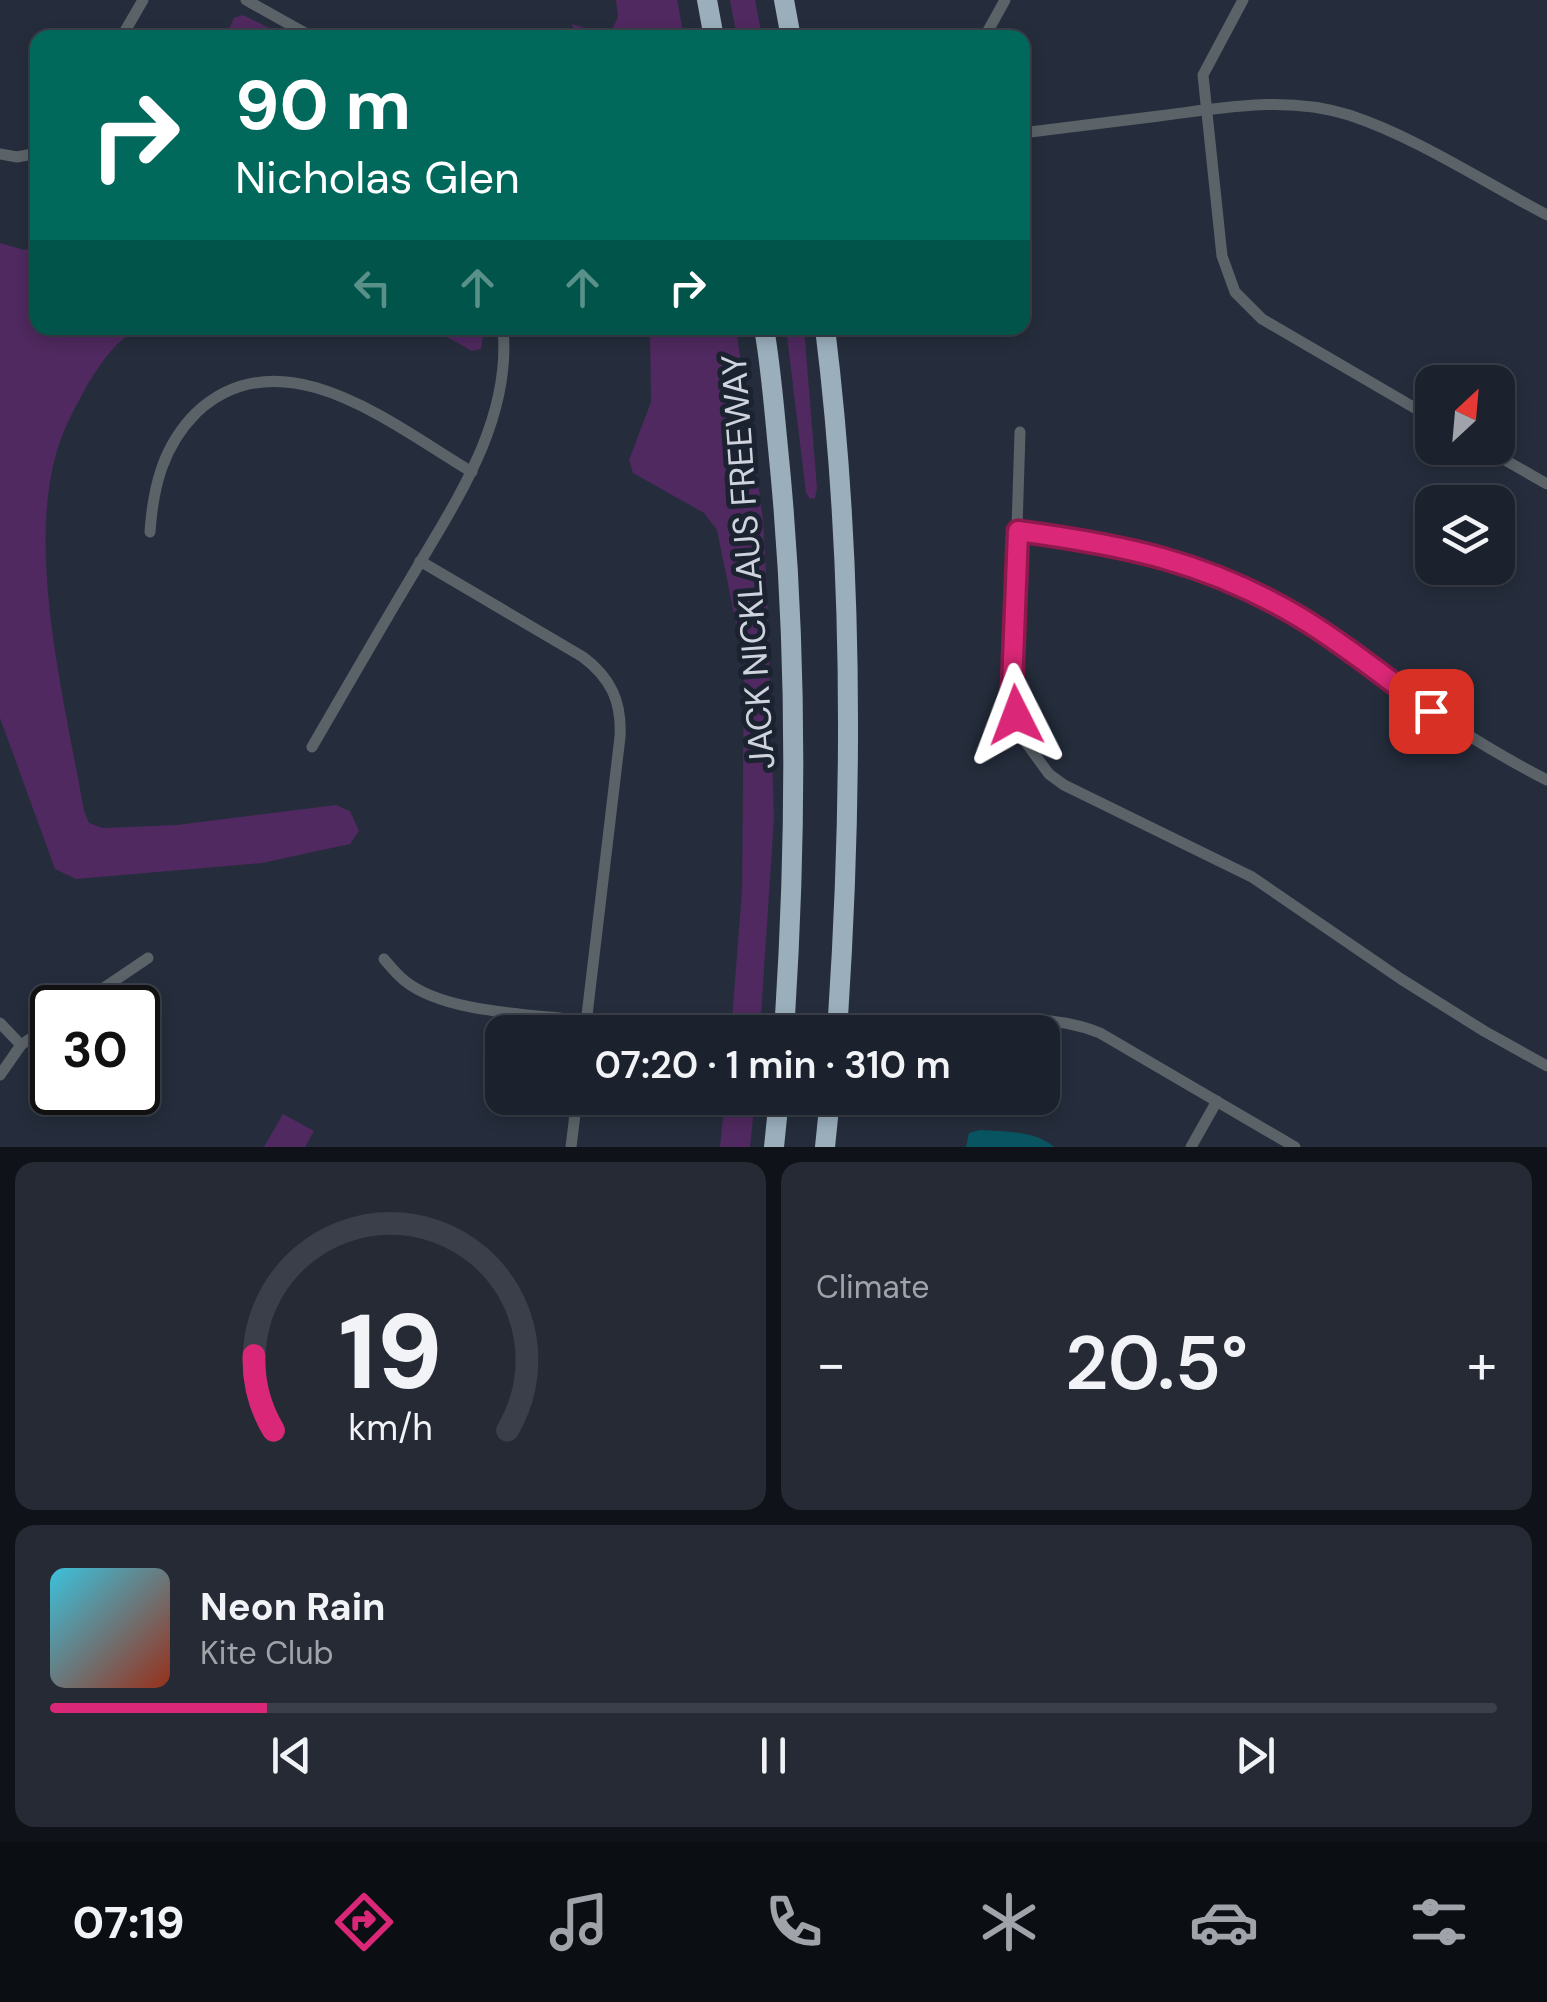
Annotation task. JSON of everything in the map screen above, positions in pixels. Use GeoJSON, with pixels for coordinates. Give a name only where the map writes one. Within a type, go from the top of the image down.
{"type":"FeatureCollection","features":[{"type":"Feature","properties":{"kind":"highway"},"geometry":{"type":"LineString","coordinates":[[707,0],[713,30]]}},
{"type":"Feature","properties":{"kind":"highway"},"geometry":{"type":"LineString","coordinates":[[785,0],[790,30]]}},
{"type":"Feature","properties":{"kind":"highway","name":"JACK NICKLAUS FREEWAY"},"geometry":{"type":"LineString","coordinates":[[765,335],[784,509],[794,695],[794,879],[785,1015]]}},
{"type":"Feature","properties":{"kind":"highway"},"geometry":{"type":"LineString","coordinates":[[826,335],[836,443],[846,635],[847,834],[837,1015]]}},
{"type":"Feature","properties":{"kind":"highway"},"geometry":{"type":"LineString","coordinates":[[774,1147],[777,1115]]}},
{"type":"Feature","properties":{"kind":"highway"},"geometry":{"type":"LineString","coordinates":[[825,1147],[828,1115]]}},
{"type":"Feature","properties":{"kind":"street"},"geometry":{"type":"LineString","coordinates":[[126,30],[143,0]]}},
{"type":"Feature","properties":{"kind":"street"},"geometry":{"type":"LineString","coordinates":[[246,0],[300,30]]}},
{"type":"Feature","properties":{"kind":"street"},"geometry":{"type":"LineString","coordinates":[[988,30],[1005,0]]}},
{"type":"Feature","properties":{"kind":"street"},"geometry":{"type":"LineString","coordinates":[[1242,0],[1203,75],[1222,256],[1235,292],[1262,319],[1415,408]]}},
{"type":"Feature","properties":{"kind":"street"},"geometry":{"type":"LineString","coordinates":[[1030,132],[1284,103],[1348,114],[1410,142],[1547,215]]}},
{"type":"Feature","properties":{"kind":"street"},"geometry":{"type":"LineString","coordinates":[[0,154],[17,158],[30,155]]}},
{"type":"Feature","properties":{"kind":"street"},"geometry":{"type":"LineString","coordinates":[[312,747],[472,472],[496,409],[504,335]]}},
{"type":"Feature","properties":{"kind":"street"},"geometry":{"type":"LineString","coordinates":[[150,532],[158,476],[169,448],[185,424],[207,404],[258,381],[289,381],[345,398],[472,472]]}},
{"type":"Feature","properties":{"kind":"street"},"geometry":{"type":"LineString","coordinates":[[1020,432],[1014,702],[1027,744],[1049,774],[1064,785],[1252,877],[1401,979],[1484,1032],[1547,1066]]}},
{"type":"Feature","properties":{"kind":"street"},"geometry":{"type":"LineString","coordinates":[[1514,465],[1547,484]]}},
{"type":"Feature","properties":{"kind":"street"},"geometry":{"type":"LineString","coordinates":[[1018,531],[1152,553],[1232,581],[1300,618],[1459,730],[1547,780]]}},
{"type":"Feature","properties":{"kind":"street"},"geometry":{"type":"LineString","coordinates":[[420,561],[602,670],[619,704],[620,737],[587,1015]]}},
{"type":"Feature","properties":{"kind":"street"},"geometry":{"type":"LineString","coordinates":[[108,985],[148,958]]}},
{"type":"Feature","properties":{"kind":"street"},"geometry":{"type":"LineString","coordinates":[[384,959],[406,982],[435,997],[522,1015]]}},
{"type":"Feature","properties":{"kind":"street"},"geometry":{"type":"LineString","coordinates":[[1060,1021],[1077,1023],[1100,1033],[1295,1147]]}},
{"type":"Feature","properties":{"kind":"street"},"geometry":{"type":"LineString","coordinates":[[0,1023],[21,1045]]}},
{"type":"Feature","properties":{"kind":"street"},"geometry":{"type":"LineString","coordinates":[[0,1075],[21,1045],[30,1039]]}},
{"type":"Feature","properties":{"kind":"street"},"geometry":{"type":"LineString","coordinates":[[1191,1147],[1217,1101]]}},
{"type":"Feature","properties":{"kind":"street"},"geometry":{"type":"LineString","coordinates":[[571,1147],[575,1115]]}},
{"type":"Feature","properties":{"kind":"shaded area"},"geometry":{"type":"Polygon","coordinates":[[[616,0],[677,0],[683,30],[612,30],[618,17],[616,0]]]}},
{"type":"Feature","properties":{"kind":"shaded area"},"geometry":{"type":"Polygon","coordinates":[[[730,0],[755,0],[761,30],[736,30],[730,0]]]}},
{"type":"Feature","properties":{"kind":"shaded area"},"geometry":{"type":"Polygon","coordinates":[[[243,15],[273,30],[228,30],[234,18],[243,15]]]}},
{"type":"Feature","properties":{"kind":"shaded area"},"geometry":{"type":"Polygon","coordinates":[[[0,243],[30,249],[30,335],[128,335],[110,353],[78,401],[56,454],[48,495],[47,585],[52,632],[89,823],[103,828],[177,825],[336,805],[350,811],[359,831],[350,844],[262,863],[76,879],[55,869],[0,718],[0,243]]]}},
{"type":"Feature","properties":{"kind":"shaded area"},"geometry":{"type":"Polygon","coordinates":[[[443,335],[483,335],[481,349],[472,351],[443,335]]]}},
{"type":"Feature","properties":{"kind":"shaded area"},"geometry":{"type":"Polygon","coordinates":[[[650,335],[737,335],[763,519],[767,592],[774,817],[761,1015],[732,1015],[742,891],[744,663],[717,530],[704,513],[633,473],[629,460],[651,402],[650,335]]]}},
{"type":"Feature","properties":{"kind":"shaded area"},"geometry":{"type":"Polygon","coordinates":[[[787,335],[805,335],[817,488],[815,498],[810,499],[806,493],[787,335]]]}},
{"type":"Feature","properties":{"kind":"shaded area"},"geometry":{"type":"Polygon","coordinates":[[[283,1114],[314,1131],[305,1147],[264,1147],[283,1114]]]}},
{"type":"Feature","properties":{"kind":"shaded area"},"geometry":{"type":"Polygon","coordinates":[[[723,1115],[753,1115],[750,1147],[720,1147],[723,1115]]]}},
{"type":"Feature","properties":{"kind":"water"},"geometry":{"type":"Polygon","coordinates":[[[980,1130],[1028,1135],[1054,1147],[966,1147],[969,1133],[980,1130]]]}},
{"type":"Feature","properties":{"kind":"route"},"geometry":{"type":"LineString","coordinates":[[1016,715],[1012,687],[1018,531],[1152,553],[1232,581],[1333,639],[1431,711]]}}]}
